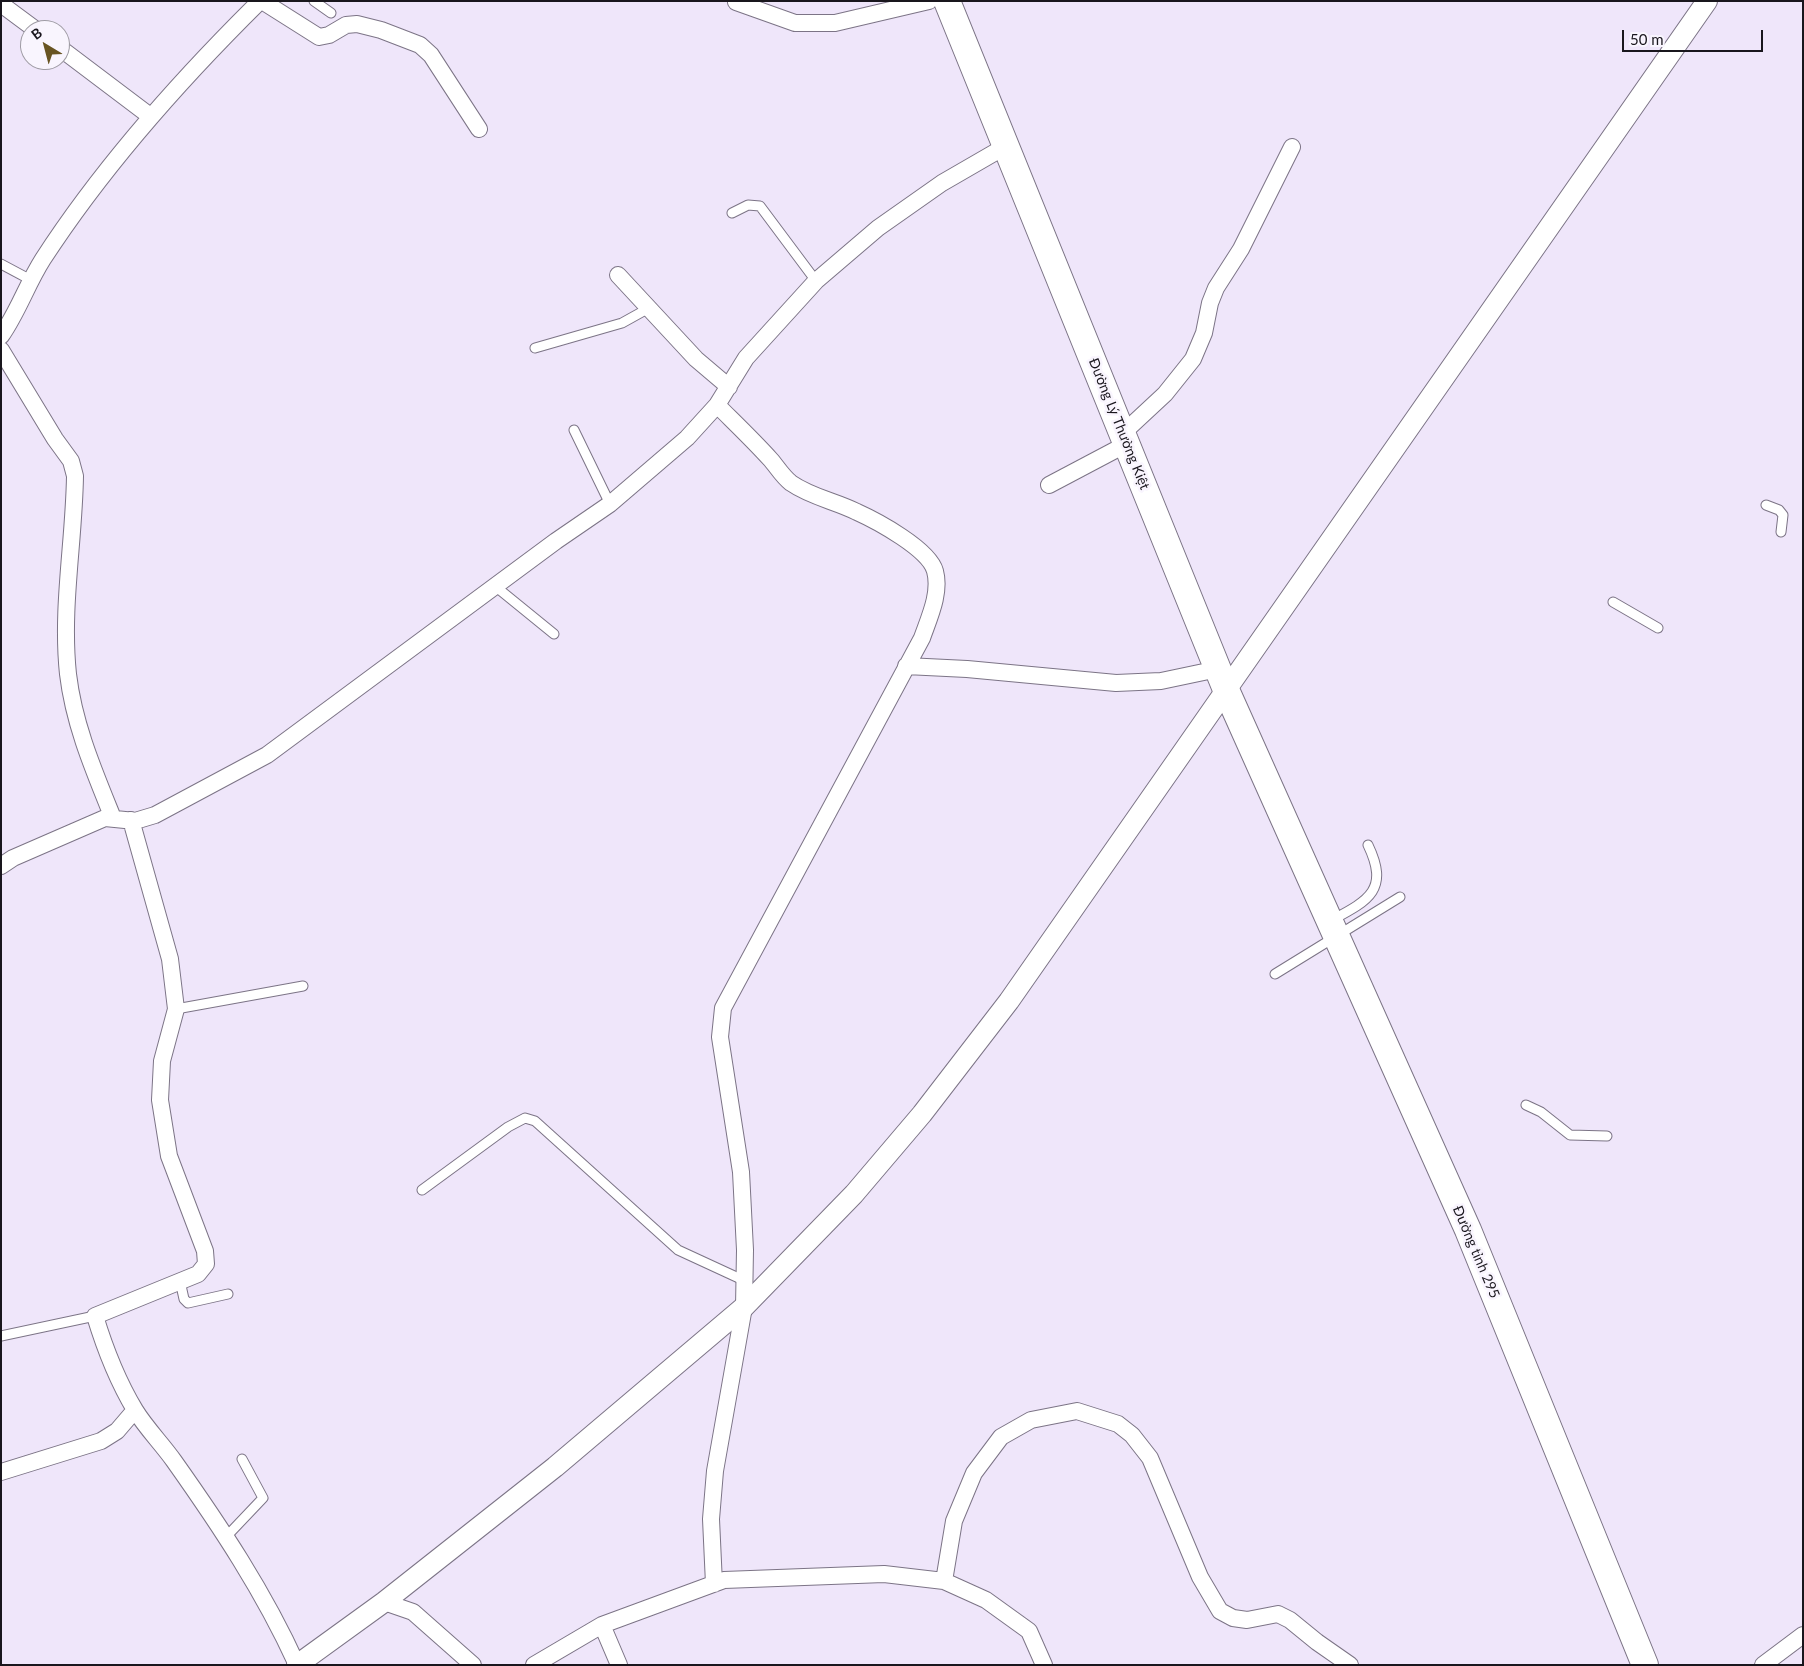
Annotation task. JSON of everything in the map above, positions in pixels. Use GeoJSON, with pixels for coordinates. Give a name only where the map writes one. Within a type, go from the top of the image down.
{"type":"FeatureCollection","features":[{"type":"Feature","properties":{"kind":"main road","name":"Đường Lý Thường Kiệt"},"geometry":{"type":"LineString","coordinates":[[947,1],[1222,680],[1295,845]]}},
{"type":"Feature","properties":{"kind":"main road","name":"Đường tỉnh 295"},"geometry":{"type":"LineString","coordinates":[[1295,845],[1468,1230],[1645,1665]]}},
{"type":"Feature","properties":{"kind":"street"},"geometry":{"type":"LineString","coordinates":[[1,336],[10,324],[31,280],[87,198],[150,116],[213,47],[261,1],[320,37],[329,35],[346,25],[357,24],[381,30],[420,45],[431,55],[479,129]]}},
{"type":"Feature","properties":{"kind":"street"},"geometry":{"type":"LineString","coordinates":[[736,2],[794,23],[835,23],[929,1]]}},
{"type":"Feature","properties":{"kind":"street"},"geometry":{"type":"LineString","coordinates":[[130,820],[170,959],[176,1009],[162,1061],[160,1100],[169,1156],[205,1251],[206,1264],[198,1274],[95,1316],[105,1350],[135,1410],[174,1461],[261,1594],[280,1626],[297,1665],[384,1602],[555,1467],[744,1307],[854,1194],[927,1106],[1009,1001],[1222,680],[1707,1]]}},
{"type":"Feature","properties":{"kind":"street"},"geometry":{"type":"LineString","coordinates":[[4,9],[21,20]]}},
{"type":"Feature","properties":{"kind":"street"},"geometry":{"type":"LineString","coordinates":[[70,56],[150,116]]}},
{"type":"Feature","properties":{"kind":"street"},"geometry":{"type":"LineString","coordinates":[[1,866],[14,858],[105,818],[130,820],[155,815],[267,755],[610,504],[687,438],[717,405],[746,358],[816,281],[878,228],[942,183],[1006,146]]}},
{"type":"Feature","properties":{"kind":"street"},"geometry":{"type":"LineString","coordinates":[[1049,485],[1119,448],[1124,437],[1165,394],[1193,359],[1204,333],[1210,303],[1216,288],[1241,250],[1292,147]]}},
{"type":"Feature","properties":{"kind":"street"},"geometry":{"type":"LineString","coordinates":[[618,276],[696,358],[729,386]]}},
{"type":"Feature","properties":{"kind":"street"},"geometry":{"type":"LineString","coordinates":[[1,350],[55,439],[71,461],[75,476],[66,630],[68,674],[77,719],[87,753],[113,818]]}},
{"type":"Feature","properties":{"kind":"street"},"geometry":{"type":"LineString","coordinates":[[714,1584],[711,1519],[715,1471],[744,1307],[743,1280],[746,1250],[741,1172],[720,1037],[723,1008],[922,638],[933,605],[935,571],[926,557],[914,546],[857,512],[813,496],[789,482],[770,459],[717,405]]}},
{"type":"Feature","properties":{"kind":"street"},"geometry":{"type":"LineString","coordinates":[[906,666],[967,669],[1116,683],[1222,680]]}},
{"type":"Feature","properties":{"kind":"street"},"geometry":{"type":"LineString","coordinates":[[1,1472],[101,1441],[116,1431],[135,1410]]}},
{"type":"Feature","properties":{"kind":"street"},"geometry":{"type":"LineString","coordinates":[[944,1581],[954,1521],[974,1473],[1002,1437],[1031,1420],[1077,1411],[1118,1424],[1132,1435],[1150,1458],[1200,1577],[1220,1611],[1233,1618],[1247,1620],[1278,1614],[1290,1620],[1350,1665]]}},
{"type":"Feature","properties":{"kind":"street"},"geometry":{"type":"LineString","coordinates":[[534,1665],[602,1625],[724,1580],[884,1574],[944,1581],[986,1600],[1028,1631],[1044,1665]]}},
{"type":"Feature","properties":{"kind":"street"},"geometry":{"type":"LineString","coordinates":[[384,1602],[413,1612],[473,1665]]}},
{"type":"Feature","properties":{"kind":"street"},"geometry":{"type":"LineString","coordinates":[[602,1625],[619,1665]]}},
{"type":"Feature","properties":{"kind":"street"},"geometry":{"type":"LineString","coordinates":[[1763,1665],[1803,1635]]}},
{"type":"Feature","properties":{"kind":"lane"},"geometry":{"type":"LineString","coordinates":[[314,1],[331,13]]}},
{"type":"Feature","properties":{"kind":"lane"},"geometry":{"type":"LineString","coordinates":[[732,213],[748,205],[760,206],[816,281]]}},
{"type":"Feature","properties":{"kind":"lane"},"geometry":{"type":"LineString","coordinates":[[1,264],[31,280]]}},
{"type":"Feature","properties":{"kind":"lane"},"geometry":{"type":"LineString","coordinates":[[534,348],[622,323],[649,308]]}},
{"type":"Feature","properties":{"kind":"lane"},"geometry":{"type":"LineString","coordinates":[[574,430],[610,504]]}},
{"type":"Feature","properties":{"kind":"lane"},"geometry":{"type":"LineString","coordinates":[[1766,505],[1779,510],[1783,515],[1781,532]]}},
{"type":"Feature","properties":{"kind":"lane"},"geometry":{"type":"LineString","coordinates":[[496,586],[554,634]]}},
{"type":"Feature","properties":{"kind":"lane"},"geometry":{"type":"LineString","coordinates":[[1613,602],[1658,628]]}},
{"type":"Feature","properties":{"kind":"lane"},"geometry":{"type":"LineString","coordinates":[[1274,974],[1333,929],[1359,906],[1377,886],[1376,860],[1368,845]]}},
{"type":"Feature","properties":{"kind":"lane"},"geometry":{"type":"LineString","coordinates":[[1333,929],[1400,897]]}},
{"type":"Feature","properties":{"kind":"lane"},"geometry":{"type":"LineString","coordinates":[[176,1009],[303,986]]}},
{"type":"Feature","properties":{"kind":"lane"},"geometry":{"type":"LineString","coordinates":[[1526,1104],[1541,1112],[1570,1135],[1607,1136]]}},
{"type":"Feature","properties":{"kind":"lane"},"geometry":{"type":"LineString","coordinates":[[422,1190],[508,1127],[525,1118],[535,1121],[678,1250],[743,1280]]}},
{"type":"Feature","properties":{"kind":"lane"},"geometry":{"type":"LineString","coordinates":[[180,1281],[184,1299],[188,1304],[228,1294]]}},
{"type":"Feature","properties":{"kind":"lane"},"geometry":{"type":"LineString","coordinates":[[1,1336],[95,1316]]}},
{"type":"Feature","properties":{"kind":"lane"},"geometry":{"type":"LineString","coordinates":[[225,1538],[263,1498],[242,1459]]}}]}
